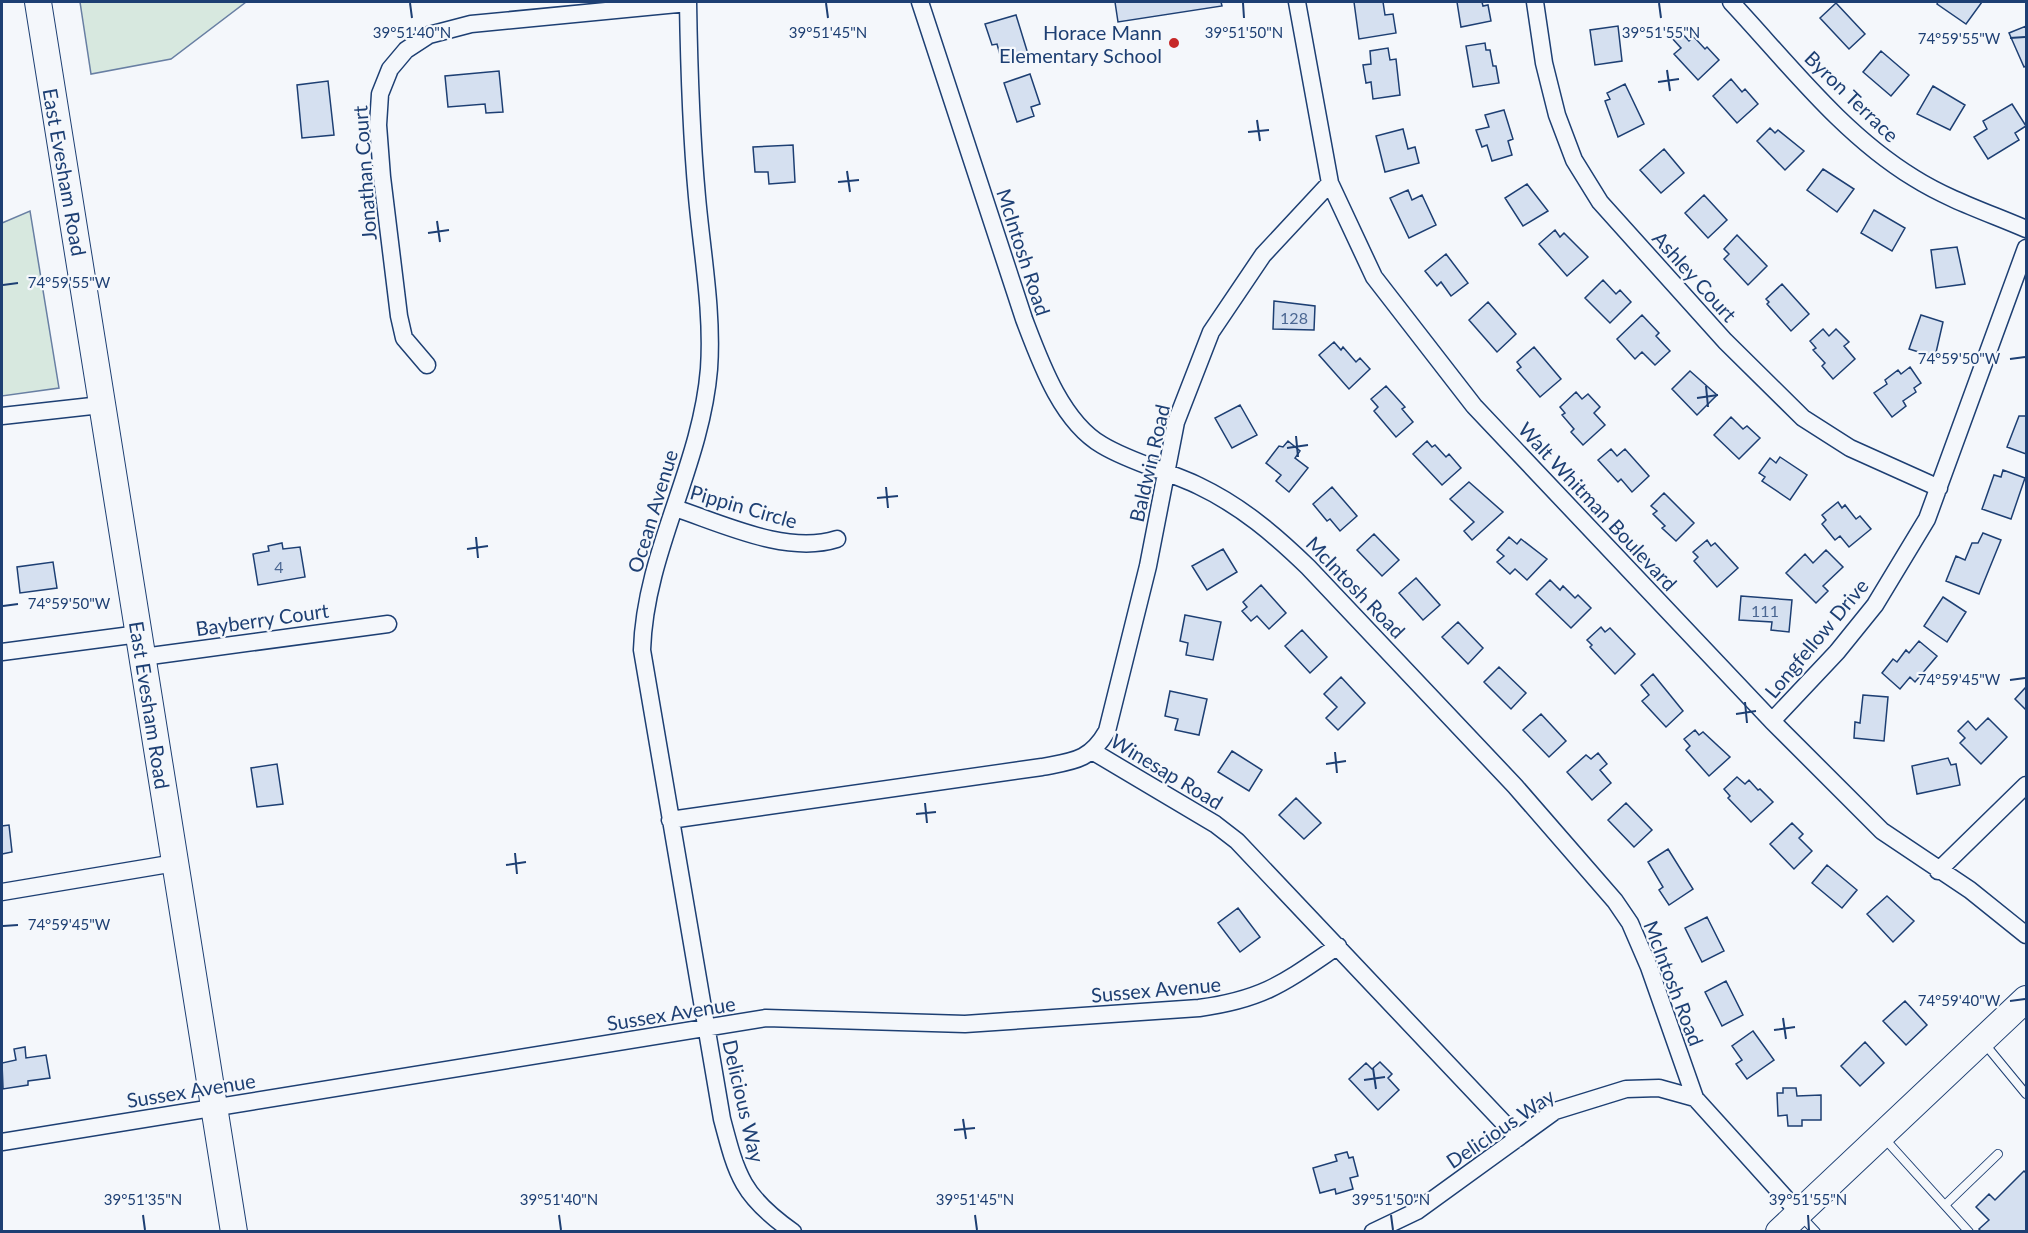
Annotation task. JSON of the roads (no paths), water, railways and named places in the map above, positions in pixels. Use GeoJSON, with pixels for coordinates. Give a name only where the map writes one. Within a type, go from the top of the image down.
{"type":"FeatureCollection","features":[{"type":"Feature","properties":{"kind":"main road","name":"East Evesham Road"},"geometry":{"type":"LineString","coordinates":[[38,2],[216,1107],[234,1232]]}},
{"type":"Feature","properties":{"kind":"main road"},"geometry":{"type":"LineString","coordinates":[[1788,1226],[2026,999]]}},
{"type":"Feature","properties":{"kind":"street","name":"Jonathan Court"},"geometry":{"type":"LineString","coordinates":[[427,365],[404,338],[397,305],[378,125],[380,94],[390,69],[405,50],[429,35],[471,24],[688,2]]}},
{"type":"Feature","properties":{"kind":"street","name":"Ocean Avenue"},"geometry":{"type":"LineString","coordinates":[[688,2],[694,162],[708,313],[709,367],[705,406],[686,478],[660,547],[643,615],[642,650],[706,1028]]}},
{"type":"Feature","properties":{"kind":"street","name":"McIntosh Road"},"geometry":{"type":"LineString","coordinates":[[920,2],[1042,368],[1062,402],[1083,429],[1102,445],[1200,486],[1239,509],[1275,536],[1308,567],[1515,786],[1616,901],[1630,923],[1649,967],[1695,1098],[1788,1226]]}},
{"type":"Feature","properties":{"kind":"street","name":"Walt Whitman Boulevard"},"geometry":{"type":"LineString","coordinates":[[1297,2],[1330,183],[1374,277],[1474,406],[1772,721],[1882,831],[1938,871],[1970,890],[2026,935]]}},
{"type":"Feature","properties":{"kind":"street","name":"Ashley Court"},"geometry":{"type":"LineString","coordinates":[[1535,2],[1544,63],[1557,115],[1574,160],[1600,202],[1725,341],[1803,417],[1850,448],[1939,488]]}},
{"type":"Feature","properties":{"kind":"street","name":"Byron Terrace"},"geometry":{"type":"LineString","coordinates":[[1731,2],[1850,129],[1880,155],[1916,179],[1941,192],[2026,229]]}},
{"type":"Feature","properties":{"kind":"street","name":"Baldwin Road"},"geometry":{"type":"LineString","coordinates":[[1092,751],[1098,748],[1107,731],[1148,566],[1176,422],[1211,332],[1263,255],[1330,183]]}},
{"type":"Feature","properties":{"kind":"street","name":"Longfellow Drive"},"geometry":{"type":"LineString","coordinates":[[1772,721],[1837,652],[1875,605],[1927,519],[2026,248]]}},
{"type":"Feature","properties":{"kind":"street"},"geometry":{"type":"LineString","coordinates":[[2,416],[102,405]]}},
{"type":"Feature","properties":{"kind":"street","name":"Pippin Circle"},"geometry":{"type":"LineString","coordinates":[[675,508],[794,544],[825,543],[837,539]]}},
{"type":"Feature","properties":{"kind":"street","name":"Bayberry Court"},"geometry":{"type":"LineString","coordinates":[[2,652],[141,645],[388,624]]}},
{"type":"Feature","properties":{"kind":"street","name":"Winesap Road"},"geometry":{"type":"LineString","coordinates":[[670,820],[1042,767],[1081,759],[1092,751],[1215,824],[1237,841],[1518,1138]]}},
{"type":"Feature","properties":{"kind":"street"},"geometry":{"type":"LineString","coordinates":[[1938,871],[2026,785]]}},
{"type":"Feature","properties":{"kind":"street"},"geometry":{"type":"LineString","coordinates":[[2,892],[175,863]]}},
{"type":"Feature","properties":{"kind":"street","name":"Sussex Avenue"},"geometry":{"type":"LineString","coordinates":[[2,1143],[777,1018],[965,1024],[1200,1008],[1233,1003],[1261,995],[1282,985],[1338,946]]}},
{"type":"Feature","properties":{"kind":"street","name":"Delicious Way"},"geometry":{"type":"LineString","coordinates":[[706,1028],[722,1119],[735,1170],[750,1194],[793,1232]]}},
{"type":"Feature","properties":{"kind":"street","name":"Delicious Way"},"geometry":{"type":"LineString","coordinates":[[1373,1232],[1417,1211],[1555,1111],[1626,1089],[1659,1088],[1695,1098]]}},
{"type":"Feature","properties":{"kind":"lane"},"geometry":{"type":"LineString","coordinates":[[1982,1041],[2026,1094]]}},
{"type":"Feature","properties":{"kind":"lane"},"geometry":{"type":"LineString","coordinates":[[1882,1135],[1969,1232]]}},
{"type":"Feature","properties":{"kind":"lane"},"geometry":{"type":"LineString","coordinates":[[1945,1205],[1998,1154]]}},
{"type":"Feature","properties":{"kind":"lane"},"geometry":{"type":"LineString","coordinates":[[1788,1226],[1816,1232]]}},
{"type":"Feature","properties":{"kind":"place","name":"Horace Mann Elementary School"},"geometry":{"type":"Point","coordinates":[1174,43]}}]}
